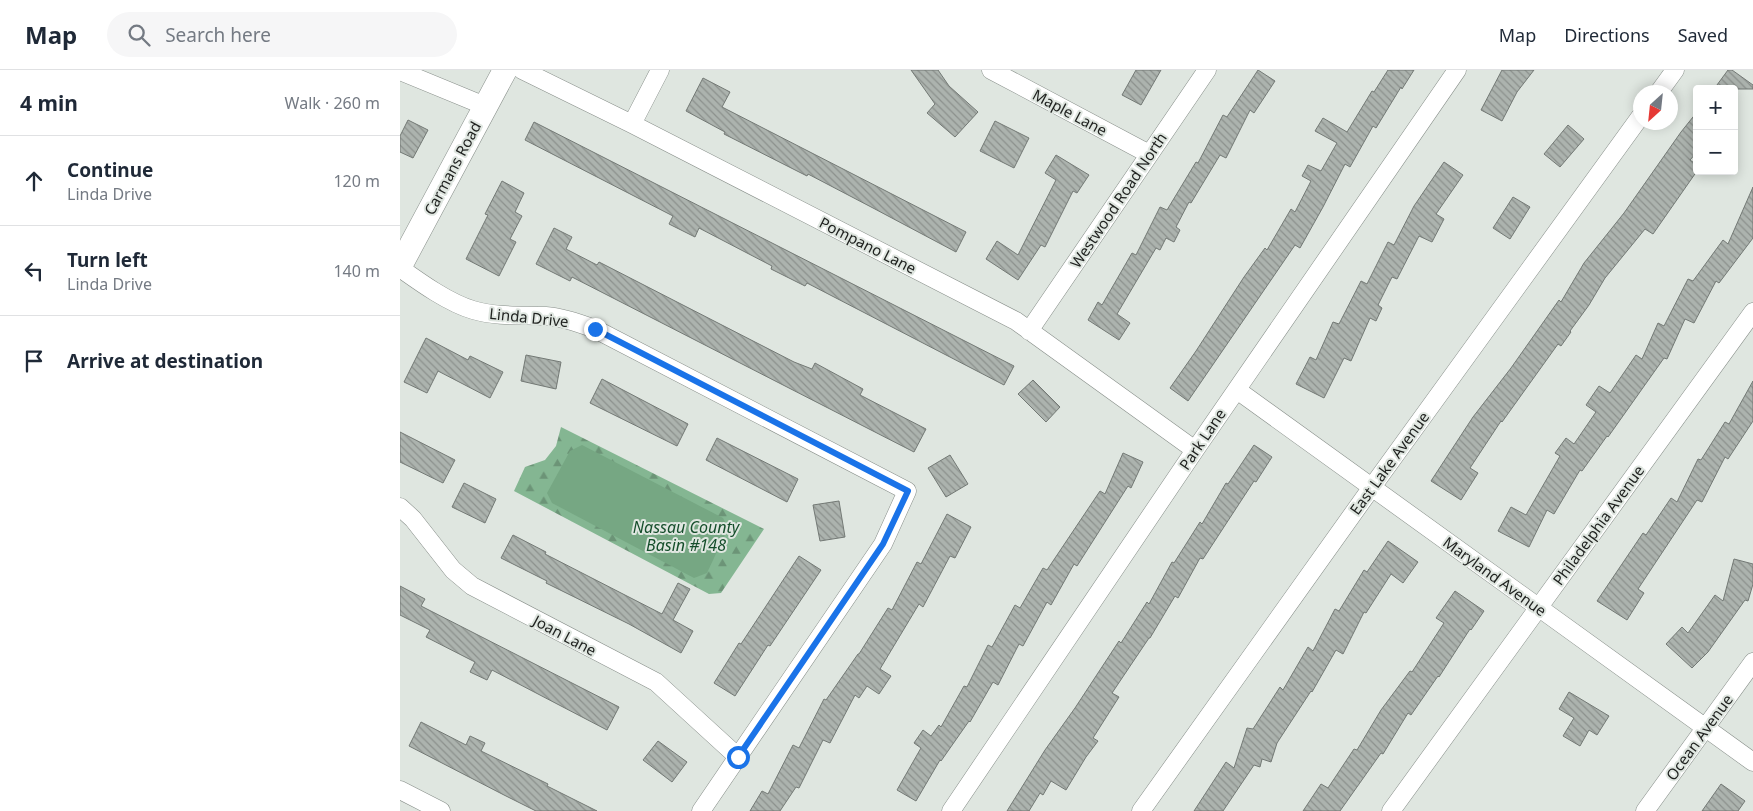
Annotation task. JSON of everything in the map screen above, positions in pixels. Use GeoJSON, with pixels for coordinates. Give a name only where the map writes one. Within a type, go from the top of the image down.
{"type":"FeatureCollection","features":[{"type":"Feature","properties":{"kind":"street","name":"Carmans Road"},"geometry":{"type":"LineString","coordinates":[[400,267],[505,70]]}},
{"type":"Feature","properties":{"kind":"street","name":"Pompano Lane"},"geometry":{"type":"LineString","coordinates":[[522,70],[632,124],[1016,321],[1195,450]]}},
{"type":"Feature","properties":{"kind":"street"},"geometry":{"type":"LineString","coordinates":[[632,124],[660,70]]}},
{"type":"Feature","properties":{"kind":"street","name":"Maple Lane"},"geometry":{"type":"LineString","coordinates":[[991,70],[1149,154]]}},
{"type":"Feature","properties":{"kind":"street","name":"Westwood Road North"},"geometry":{"type":"LineString","coordinates":[[1029,331],[1207,70]]}},
{"type":"Feature","properties":{"kind":"street","name":"Park Lane"},"geometry":{"type":"LineString","coordinates":[[951,811],[1195,450],[1457,70]]}},
{"type":"Feature","properties":{"kind":"street"},"geometry":{"type":"LineString","coordinates":[[1664,85],[1675,70]]}},
{"type":"Feature","properties":{"kind":"street"},"geometry":{"type":"LineString","coordinates":[[400,71],[485,106]]}},
{"type":"Feature","properties":{"kind":"street","name":"East Lake Avenue"},"geometry":{"type":"LineString","coordinates":[[1141,811],[1372,487],[1633,127]]}},
{"type":"Feature","properties":{"kind":"street","name":"Linda Drive"},"geometry":{"type":"LineString","coordinates":[[400,267],[432,291],[472,310],[506,316],[548,316],[580,323],[595,329],[908,491],[883,544],[700,811]]}},
{"type":"Feature","properties":{"kind":"street","name":"Philadelphia Avenue"},"geometry":{"type":"LineString","coordinates":[[1391,811],[1753,312]]}},
{"type":"Feature","properties":{"kind":"street","name":"Maryland Avenue"},"geometry":{"type":"LineString","coordinates":[[1236,390],[1753,762]]}},
{"type":"Feature","properties":{"kind":"street","name":"Joan Lane"},"geometry":{"type":"LineString","coordinates":[[400,507],[413,519],[453,570],[472,586],[656,682],[738,757]]}},
{"type":"Feature","properties":{"kind":"street","name":"Ocean Avenue"},"geometry":{"type":"LineString","coordinates":[[1645,811],[1753,662]]}},
{"type":"Feature","properties":{"kind":"street"},"geometry":{"type":"LineString","coordinates":[[400,790],[441,811]]}},
{"type":"Feature","properties":{"kind":"green space","name":"Nassau County Basin #148"},"geometry":{"type":"Polygon","coordinates":[[[561,427],[764,529],[721,593],[709,594],[514,491],[525,467],[545,460],[556,446],[561,427]]]}},
{"type":"Feature","properties":{"kind":"water","name":"Nassau County Basin #148"},"geometry":{"type":"Polygon","coordinates":[[[582,445],[723,518],[728,528],[707,573],[694,578],[552,503],[547,493],[570,451],[582,445]]]}},
{"type":"Feature","properties":{"kind":"building"},"geometry":{"type":"Polygon","coordinates":[[[911,70],[938,70],[949,86],[978,112],[955,137],[927,113],[935,104],[911,70]]]}},
{"type":"Feature","properties":{"kind":"building"},"geometry":{"type":"Polygon","coordinates":[[[1136,70],[1161,70],[1141,105],[1122,95],[1136,70]]]}},
{"type":"Feature","properties":{"kind":"building"},"geometry":{"type":"Polygon","coordinates":[[[1258,70],[1275,81],[1254,113],[1250,110],[1226,158],[1220,155],[1191,203],[1189,202],[1176,227],[1180,230],[1174,242],[1166,238],[1160,250],[1156,248],[1117,314],[1130,323],[1119,340],[1088,320],[1098,302],[1102,305],[1132,253],[1136,255],[1160,207],[1167,210],[1196,162],[1198,163],[1223,115],[1227,117],[1258,70]]]}},
{"type":"Feature","properties":{"kind":"building"},"geometry":{"type":"Polygon","coordinates":[[[1388,70],[1414,70],[1402,89],[1401,87],[1376,128],[1373,126],[1350,167],[1345,164],[1300,248],[1295,245],[1188,401],[1170,388],[1244,277],[1265,248],[1267,250],[1291,209],[1295,212],[1311,181],[1302,176],[1308,165],[1321,171],[1337,143],[1315,131],[1323,118],[1347,132],[1372,91],[1374,92],[1388,70]]]}},
{"type":"Feature","properties":{"kind":"building"},"geometry":{"type":"Polygon","coordinates":[[[1502,70],[1534,70],[1517,92],[1502,121],[1481,110],[1502,70]]]}},
{"type":"Feature","properties":{"kind":"building"},"geometry":{"type":"Polygon","coordinates":[[[1728,70],[1732,70],[1753,85],[1753,89],[1738,89],[1738,85],[1717,85],[1728,70]]]}},
{"type":"Feature","properties":{"kind":"building"},"geometry":{"type":"Polygon","coordinates":[[[703,78],[730,92],[722,107],[966,232],[956,252],[808,174],[807,176],[724,134],[725,132],[686,111],[703,78]]]}},
{"type":"Feature","properties":{"kind":"building"},"geometry":{"type":"Polygon","coordinates":[[[1693,117],[1693,157],[1690,160],[1693,162],[1694,175],[1653,234],[1645,229],[1605,278],[1561,346],[1558,344],[1501,421],[1470,468],[1478,473],[1461,500],[1431,481],[1473,417],[1511,368],[1559,300],[1561,302],[1584,263],[1624,213],[1693,117]]]}},
{"type":"Feature","properties":{"kind":"building"},"geometry":{"type":"Polygon","coordinates":[[[408,120],[428,130],[413,158],[400,152],[400,136],[408,120]]]}},
{"type":"Feature","properties":{"kind":"building"},"geometry":{"type":"Polygon","coordinates":[[[995,121],[1029,138],[1014,168],[980,151],[995,121]]]}},
{"type":"Feature","properties":{"kind":"building"},"geometry":{"type":"Polygon","coordinates":[[[534,122],[1014,366],[1004,385],[807,283],[805,286],[771,269],[772,266],[699,228],[695,237],[669,224],[673,216],[525,140],[534,122]]]}},
{"type":"Feature","properties":{"kind":"building"},"geometry":{"type":"Polygon","coordinates":[[[1568,125],[1584,139],[1560,167],[1544,154],[1568,125]]]}},
{"type":"Feature","properties":{"kind":"building"},"geometry":{"type":"Polygon","coordinates":[[[1056,155],[1089,175],[1077,193],[1073,191],[1045,247],[1041,245],[1018,280],[986,259],[997,241],[1018,255],[1056,180],[1045,173],[1056,155]]]}},
{"type":"Feature","properties":{"kind":"building"},"geometry":{"type":"Polygon","coordinates":[[[1444,162],[1463,175],[1436,214],[1444,219],[1432,242],[1419,236],[1397,279],[1392,277],[1378,305],[1382,308],[1376,321],[1370,318],[1351,361],[1344,358],[1324,398],[1296,384],[1310,357],[1316,360],[1333,322],[1339,324],[1361,281],[1367,284],[1388,242],[1394,245],[1414,206],[1444,162]]]}},
{"type":"Feature","properties":{"kind":"building"},"geometry":{"type":"Polygon","coordinates":[[[502,181],[524,193],[515,212],[522,216],[510,239],[516,242],[499,276],[466,259],[488,215],[485,214],[502,181]]]}},
{"type":"Feature","properties":{"kind":"building"},"geometry":{"type":"Polygon","coordinates":[[[1753,187],[1753,238],[1719,283],[1716,281],[1694,323],[1685,319],[1667,359],[1664,358],[1608,437],[1582,471],[1580,470],[1554,514],[1547,510],[1529,547],[1498,531],[1511,507],[1526,515],[1560,456],[1555,453],[1566,438],[1574,444],[1596,412],[1586,405],[1599,386],[1610,393],[1636,355],[1642,359],[1658,323],[1664,326],[1688,279],[1693,281],[1723,240],[1728,244],[1753,187]]]}},
{"type":"Feature","properties":{"kind":"building"},"geometry":{"type":"Polygon","coordinates":[[[1513,197],[1530,207],[1510,239],[1493,228],[1513,197]]]}},
{"type":"Feature","properties":{"kind":"building"},"geometry":{"type":"Polygon","coordinates":[[[554,228],[572,237],[566,249],[597,265],[599,262],[794,362],[812,369],[815,363],[863,389],[860,395],[926,429],[914,452],[572,277],[570,281],[536,264],[554,228]]]}},
{"type":"Feature","properties":{"kind":"building"},"geometry":{"type":"Polygon","coordinates":[[[426,338],[468,360],[470,356],[503,372],[490,398],[438,371],[427,393],[404,382],[426,338]]]}},
{"type":"Feature","properties":{"kind":"building"},"geometry":{"type":"Polygon","coordinates":[[[526,355],[561,362],[556,389],[521,381],[526,355]]]}},
{"type":"Feature","properties":{"kind":"building"},"geometry":{"type":"Polygon","coordinates":[[[602,379],[688,424],[677,446],[590,403],[602,379]]]}},
{"type":"Feature","properties":{"kind":"building"},"geometry":{"type":"Polygon","coordinates":[[[1033,380],[1060,407],[1046,422],[1018,394],[1033,380]]]}},
{"type":"Feature","properties":{"kind":"building"},"geometry":{"type":"Polygon","coordinates":[[[1753,381],[1753,421],[1728,459],[1725,457],[1702,502],[1697,500],[1638,589],[1644,593],[1627,620],[1597,601],[1643,533],[1646,535],[1671,498],[1677,502],[1698,459],[1701,460],[1725,422],[1729,424],[1753,381]]]}},
{"type":"Feature","properties":{"kind":"building"},"geometry":{"type":"Polygon","coordinates":[[[400,432],[455,460],[443,483],[400,462],[400,432]]]}},
{"type":"Feature","properties":{"kind":"building"},"geometry":{"type":"Polygon","coordinates":[[[717,438],[798,479],[787,502],[706,460],[717,438]]]}},
{"type":"Feature","properties":{"kind":"building"},"geometry":{"type":"Polygon","coordinates":[[[1254,445],[1272,457],[1203,559],[1200,558],[1178,598],[1175,596],[1150,638],[1112,693],[1119,697],[1093,738],[1098,741],[1066,790],[1051,781],[1043,795],[1040,793],[1029,811],[1007,811],[1045,750],[1119,641],[1121,643],[1147,602],[1149,604],[1172,562],[1174,563],[1200,522],[1202,524],[1226,483],[1228,484],[1254,445]]]}},
{"type":"Feature","properties":{"kind":"building"},"geometry":{"type":"Polygon","coordinates":[[[1123,453],[1143,462],[1131,488],[1128,486],[1077,566],[1074,564],[1051,605],[1047,602],[1023,646],[1019,644],[998,685],[993,682],[970,722],[940,760],[916,801],[897,790],[921,748],[914,743],[923,730],[931,736],[939,725],[941,727],[964,686],[967,687],[988,645],[992,647],[1015,605],[1020,608],[1043,568],[1047,570],[1100,491],[1105,494],[1123,453]]]}},
{"type":"Feature","properties":{"kind":"building"},"geometry":{"type":"Polygon","coordinates":[[[950,455],[968,484],[946,497],[928,468],[950,455]]]}},
{"type":"Feature","properties":{"kind":"building"},"geometry":{"type":"Polygon","coordinates":[[[464,483],[496,499],[485,523],[452,507],[464,483]]]}},
{"type":"Feature","properties":{"kind":"building"},"geometry":{"type":"Polygon","coordinates":[[[839,501],[845,537],[820,541],[813,505],[839,501]]]}},
{"type":"Feature","properties":{"kind":"building"},"geometry":{"type":"Polygon","coordinates":[[[947,514],[971,527],[955,558],[950,556],[923,607],[919,604],[880,669],[891,676],[879,694],[867,686],[859,698],[855,695],[830,743],[823,740],[799,788],[796,787],[780,811],[750,811],[762,791],[768,794],[793,745],[799,748],[824,699],[826,700],[859,654],[888,608],[892,610],[917,562],[921,564],[947,514]]]}},
{"type":"Feature","properties":{"kind":"building"},"geometry":{"type":"Polygon","coordinates":[[[513,535],[546,552],[545,554],[662,614],[678,583],[690,589],[673,620],[693,631],[681,653],[501,558],[513,535]]]}},
{"type":"Feature","properties":{"kind":"building"},"geometry":{"type":"Polygon","coordinates":[[[1388,541],[1418,562],[1403,583],[1391,574],[1366,613],[1364,612],[1343,654],[1336,650],[1312,692],[1277,743],[1271,762],[1262,759],[1260,767],[1254,765],[1223,811],[1194,811],[1226,762],[1234,768],[1247,728],[1253,729],[1280,687],[1283,690],[1308,647],[1313,651],[1335,609],[1339,611],[1364,570],[1367,572],[1388,541]]]}},
{"type":"Feature","properties":{"kind":"building"},"geometry":{"type":"Polygon","coordinates":[[[799,556],[821,570],[735,696],[714,683],[799,556]]]}},
{"type":"Feature","properties":{"kind":"building"},"geometry":{"type":"Polygon","coordinates":[[[1734,559],[1753,564],[1753,584],[1748,601],[1745,600],[1708,652],[1692,668],[1666,644],[1682,627],[1688,633],[1715,595],[1723,601],[1734,559]]]}},
{"type":"Feature","properties":{"kind":"building"},"geometry":{"type":"Polygon","coordinates":[[[400,586],[425,599],[421,606],[619,707],[607,730],[492,670],[487,680],[470,672],[475,662],[426,637],[430,630],[400,615],[400,586]]]}},
{"type":"Feature","properties":{"kind":"building"},"geometry":{"type":"Polygon","coordinates":[[[1455,591],[1484,611],[1439,677],[1411,715],[1408,713],[1383,754],[1381,753],[1340,811],[1303,811],[1321,784],[1328,788],[1354,749],[1357,750],[1381,710],[1410,671],[1412,672],[1444,623],[1436,618],[1455,591]]]}},
{"type":"Feature","properties":{"kind":"building"},"geometry":{"type":"Polygon","coordinates":[[[1569,692],[1609,716],[1597,735],[1589,730],[1580,746],[1563,736],[1574,718],[1559,709],[1569,692]]]}},
{"type":"Feature","properties":{"kind":"building"},"geometry":{"type":"Polygon","coordinates":[[[421,722],[466,745],[470,736],[485,743],[481,751],[597,811],[536,811],[504,795],[409,746],[421,722]]]}},
{"type":"Feature","properties":{"kind":"building"},"geometry":{"type":"Polygon","coordinates":[[[658,741],[687,762],[672,782],[643,760],[658,741]]]}},
{"type":"Feature","properties":{"kind":"building"},"geometry":{"type":"Polygon","coordinates":[[[1721,784],[1745,801],[1738,811],[1702,811],[1721,784]]]}},
{"type":"Feature","properties":{"kind":"route"},"geometry":{"type":"LineString","coordinates":[[595,329],[908,491],[883,544],[738,757]]}}]}
